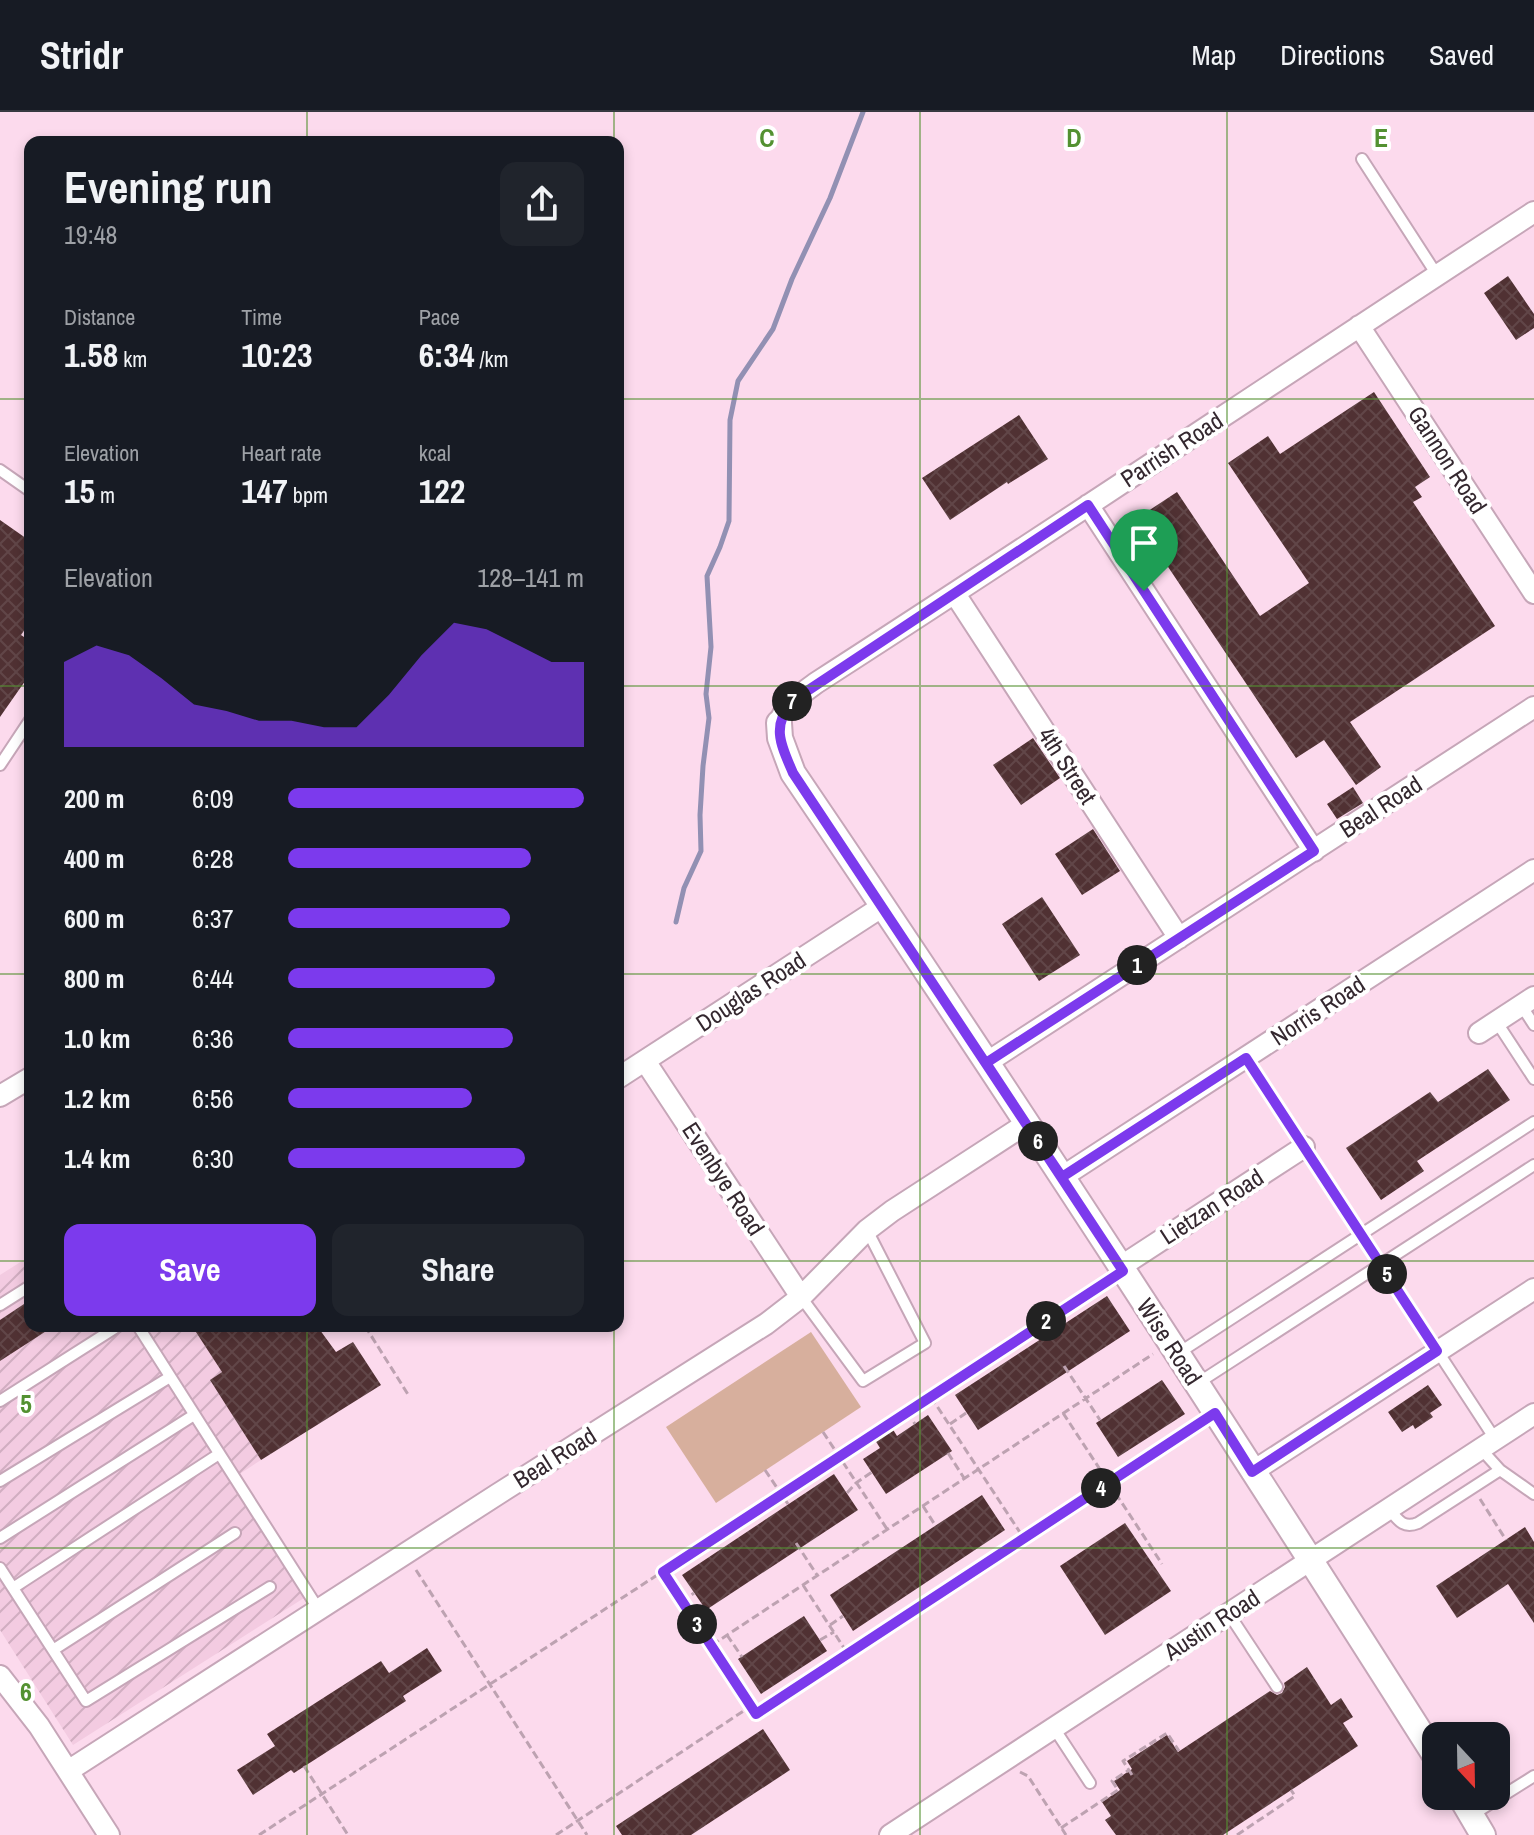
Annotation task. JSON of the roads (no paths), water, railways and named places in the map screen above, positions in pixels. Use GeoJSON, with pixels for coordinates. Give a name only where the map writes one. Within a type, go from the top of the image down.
{"type":"FeatureCollection","features":[{"type":"Feature","properties":{"kind":"street","name":"Parrish Road"},"geometry":{"type":"LineString","coordinates":[[779,723],[792,701],[816,683],[1534,212]]}},
{"type":"Feature","properties":{"kind":"street","name":"Gannon Road"},"geometry":{"type":"LineString","coordinates":[[1359,326],[1534,593]]}},
{"type":"Feature","properties":{"kind":"street"},"geometry":{"type":"LineString","coordinates":[[1088,505],[1314,851]]}},
{"type":"Feature","properties":{"kind":"street","name":"4th Street"},"geometry":{"type":"LineString","coordinates":[[955,594],[1179,938]]}},
{"type":"Feature","properties":{"kind":"street","name":"Beal Road"},"geometry":{"type":"LineString","coordinates":[[986,1063],[1534,707]]}},
{"type":"Feature","properties":{"kind":"street","name":"Wise Road"},"geometry":{"type":"LineString","coordinates":[[779,723],[780,738],[793,773],[1062,1177],[1422,1735]]}},
{"type":"Feature","properties":{"kind":"street","name":"Norris Road"},"geometry":{"type":"LineString","coordinates":[[1062,1177],[1534,870]]}},
{"type":"Feature","properties":{"kind":"street","name":"Douglas Road"},"geometry":{"type":"LineString","coordinates":[[624,1074],[883,906]]}},
{"type":"Feature","properties":{"kind":"street"},"geometry":{"type":"LineString","coordinates":[[1488,1027],[1528,1001]]}},
{"type":"Feature","properties":{"kind":"street","name":"Evenbye Road"},"geometry":{"type":"LineString","coordinates":[[645,1061],[801,1297]]}},
{"type":"Feature","properties":{"kind":"street"},"geometry":{"type":"LineString","coordinates":[[0,1096],[24,1082]]}},
{"type":"Feature","properties":{"kind":"street","name":"Beal Road"},"geometry":{"type":"LineString","coordinates":[[68,1771],[766,1324],[801,1297],[867,1230],[1026,1124]]}},
{"type":"Feature","properties":{"kind":"street","name":"Lietzan Road"},"geometry":{"type":"LineString","coordinates":[[1122,1269],[1304,1147]]}},
{"type":"Feature","properties":{"kind":"street"},"geometry":{"type":"LineString","coordinates":[[1252,1472],[1534,1289]]}},
{"type":"Feature","properties":{"kind":"street","name":"Austin Road"},"geometry":{"type":"LineString","coordinates":[[896,1833],[1534,1414]]}},
{"type":"Feature","properties":{"kind":"street"},"geometry":{"type":"LineString","coordinates":[[0,1676],[39,1726],[109,1835]]}},
{"type":"Feature","properties":{"kind":"lane"},"geometry":{"type":"LineString","coordinates":[[1362,159],[1437,275]]}},
{"type":"Feature","properties":{"kind":"lane"},"geometry":{"type":"LineString","coordinates":[[0,470],[24,487]]}},
{"type":"Feature","properties":{"kind":"lane"},"geometry":{"type":"LineString","coordinates":[[0,765],[24,729]]}},
{"type":"Feature","properties":{"kind":"lane"},"geometry":{"type":"LineString","coordinates":[[1528,1001],[1534,1025]]}},
{"type":"Feature","properties":{"kind":"lane"},"geometry":{"type":"LineString","coordinates":[[1488,1027],[1534,1079]]}},
{"type":"Feature","properties":{"kind":"lane"},"geometry":{"type":"LineString","coordinates":[[1246,1058],[1437,1351],[1500,1470],[1534,1494]]}},
{"type":"Feature","properties":{"kind":"lane"},"geometry":{"type":"LineString","coordinates":[[1173,1348],[1361,1234],[1534,1122]]}},
{"type":"Feature","properties":{"kind":"lane"},"geometry":{"type":"LineString","coordinates":[[1197,1384],[1534,1165]]}},
{"type":"Feature","properties":{"kind":"lane"},"geometry":{"type":"LineString","coordinates":[[801,1297],[863,1381],[925,1343],[867,1230]]}},
{"type":"Feature","properties":{"kind":"lane"},"geometry":{"type":"LineString","coordinates":[[0,1305],[24,1290]]}},
{"type":"Feature","properties":{"kind":"lane"},"geometry":{"type":"LineString","coordinates":[[0,1401],[109,1332]]}},
{"type":"Feature","properties":{"kind":"lane"},"geometry":{"type":"LineString","coordinates":[[142,1332],[319,1610]]}},
{"type":"Feature","properties":{"kind":"lane"},"geometry":{"type":"LineString","coordinates":[[0,1481],[170,1377]]}},
{"type":"Feature","properties":{"kind":"lane"},"geometry":{"type":"LineString","coordinates":[[0,1538],[194,1415]]}},
{"type":"Feature","properties":{"kind":"lane"},"geometry":{"type":"LineString","coordinates":[[13,1588],[219,1454]]}},
{"type":"Feature","properties":{"kind":"lane"},"geometry":{"type":"LineString","coordinates":[[1389,1509],[1401,1524],[1411,1526],[1500,1470]]}},
{"type":"Feature","properties":{"kind":"lane"},"geometry":{"type":"LineString","coordinates":[[53,1650],[235,1533]]}},
{"type":"Feature","properties":{"kind":"lane"},"geometry":{"type":"LineString","coordinates":[[0,1568],[86,1701],[270,1587]]}},
{"type":"Feature","properties":{"kind":"lane"},"geometry":{"type":"LineString","coordinates":[[1229,1614],[1277,1687]]}},
{"type":"Feature","properties":{"kind":"lane"},"geometry":{"type":"LineString","coordinates":[[1054,1728],[1090,1783]]}},
{"type":"Feature","properties":{"kind":"lane"},"geometry":{"type":"LineString","coordinates":[[1472,1815],[1534,1776]]}},
{"type":"Feature","properties":{"kind":"waterway"},"geometry":{"type":"LineString","coordinates":[[676,922],[684,888],[701,851],[700,815],[709,718],[706,694],[711,647],[707,576],[729,521],[730,420],[738,381],[773,329],[792,279],[830,198],[863,112]]}}]}
